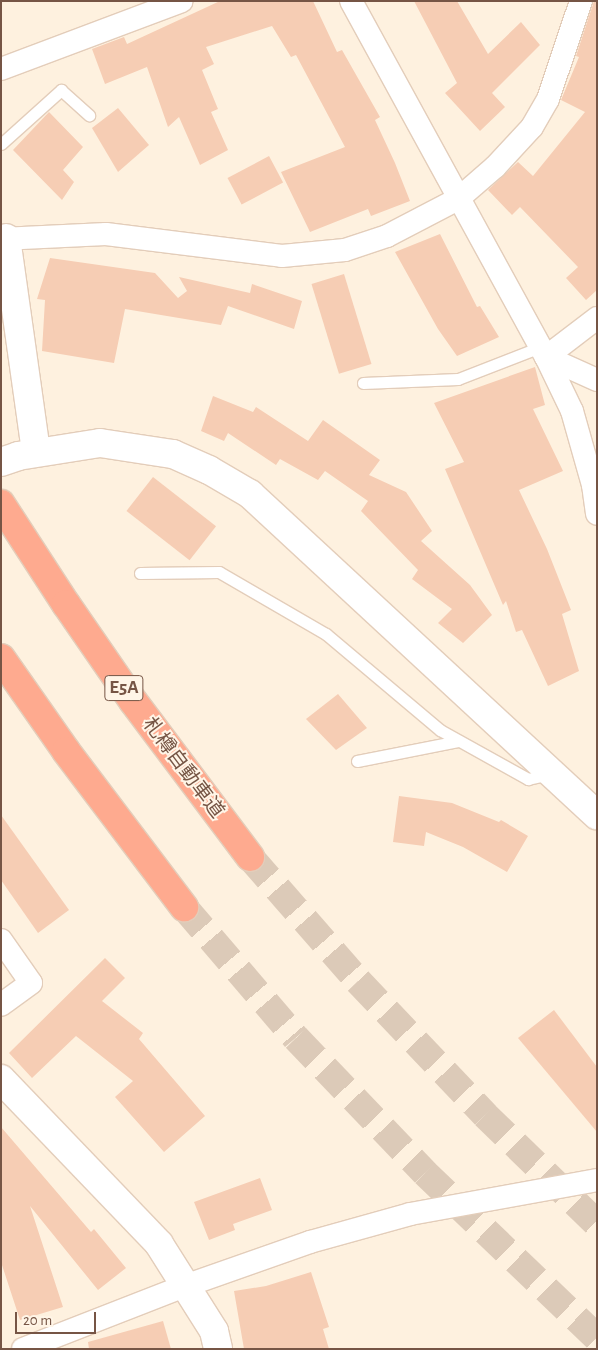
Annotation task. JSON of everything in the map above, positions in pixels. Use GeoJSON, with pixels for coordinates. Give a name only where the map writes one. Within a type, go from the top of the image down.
{"type":"FeatureCollection","features":[{"type":"Feature","properties":{"kind":"highway","name":"札樽自動車道"},"geometry":{"type":"LineString","coordinates":[[4,508],[133,701],[250,857]]}},
{"type":"Feature","properties":{"kind":"highway"},"geometry":{"type":"LineString","coordinates":[[1,658],[66,751],[184,907]]}},
{"type":"Feature","properties":{"kind":"street"},"geometry":{"type":"LineString","coordinates":[[1,69],[182,1]]}},
{"type":"Feature","properties":{"kind":"street"},"geometry":{"type":"LineString","coordinates":[[351,1],[543,352],[572,412],[593,485],[597,514]]}},
{"type":"Feature","properties":{"kind":"street"},"geometry":{"type":"LineString","coordinates":[[36,452],[3,233],[106,234],[282,256],[345,250],[379,239],[458,199],[495,167],[532,127],[548,99],[581,1]]}},
{"type":"Feature","properties":{"kind":"street"},"geometry":{"type":"LineString","coordinates":[[543,352],[597,318]]}},
{"type":"Feature","properties":{"kind":"street"},"geometry":{"type":"LineString","coordinates":[[543,352],[597,380]]}},
{"type":"Feature","properties":{"kind":"street"},"geometry":{"type":"LineString","coordinates":[[1,462],[36,452],[100,443],[172,454],[208,470],[250,494],[597,814]]}},
{"type":"Feature","properties":{"kind":"street"},"geometry":{"type":"LineString","coordinates":[[1,940],[31,983],[1,1005]]}},
{"type":"Feature","properties":{"kind":"street"},"geometry":{"type":"LineString","coordinates":[[1,1079],[159,1244],[214,1330],[218,1349]]}},
{"type":"Feature","properties":{"kind":"street"},"geometry":{"type":"LineString","coordinates":[[23,1349],[185,1286],[310,1242],[410,1214],[597,1180]]}},
{"type":"Feature","properties":{"kind":"lane"},"geometry":{"type":"LineString","coordinates":[[1,144],[60,90],[89,115]]}},
{"type":"Feature","properties":{"kind":"lane"},"geometry":{"type":"LineString","coordinates":[[363,383],[458,378],[543,352]]}},
{"type":"Feature","properties":{"kind":"lane"},"geometry":{"type":"LineString","coordinates":[[140,573],[219,572],[326,634],[440,730],[528,779],[553,774]]}},
{"type":"Feature","properties":{"kind":"lane"},"geometry":{"type":"LineString","coordinates":[[357,760],[459,741]]}},
{"type":"Feature","properties":{"kind":"building"},"geometry":{"type":"Polygon","coordinates":[[[220,1],[313,1],[337,52],[342,50],[380,117],[375,120],[410,201],[371,216],[368,209],[310,232],[281,172],[345,147],[296,55],[291,57],[272,26],[206,47],[214,64],[202,70],[218,109],[211,112],[228,150],[200,165],[179,117],[168,127],[147,67],[105,84],[92,49],[124,37],[127,44],[220,1]]]}},
{"type":"Feature","properties":{"kind":"building"},"geometry":{"type":"Polygon","coordinates":[[[414,1],[457,1],[488,54],[521,22],[540,45],[492,93],[505,107],[480,131],[445,93],[457,83],[414,1]]]}},
{"type":"Feature","properties":{"kind":"building"},"geometry":{"type":"Polygon","coordinates":[[[594,1],[597,1],[597,290],[586,300],[566,278],[578,267],[520,207],[512,215],[488,190],[518,162],[533,176],[585,112],[561,100],[579,57],[576,56],[594,1]]]}},
{"type":"Feature","properties":{"kind":"building"},"geometry":{"type":"Polygon","coordinates":[[[118,108],[149,145],[118,172],[92,128],[118,108]]]}},
{"type":"Feature","properties":{"kind":"building"},"geometry":{"type":"Polygon","coordinates":[[[49,112],[83,147],[63,170],[74,182],[62,200],[13,150],[49,112]]]}},
{"type":"Feature","properties":{"kind":"building"},"geometry":{"type":"Polygon","coordinates":[[[269,156],[283,182],[242,205],[228,178],[269,156]]]}},
{"type":"Feature","properties":{"kind":"building"},"geometry":{"type":"Polygon","coordinates":[[[440,234],[477,307],[480,306],[499,337],[457,356],[438,329],[395,252],[440,234]]]}},
{"type":"Feature","properties":{"kind":"building"},"geometry":{"type":"Polygon","coordinates":[[[50,258],[155,273],[178,298],[187,291],[179,277],[250,293],[252,284],[302,301],[294,329],[228,306],[221,325],[125,309],[114,363],[42,351],[45,300],[37,299],[50,258]]]}},
{"type":"Feature","properties":{"kind":"building"},"geometry":{"type":"Polygon","coordinates":[[[344,274],[371,364],[339,374],[311,284],[344,274]]]}},
{"type":"Feature","properties":{"kind":"building"},"geometry":{"type":"Polygon","coordinates":[[[535,367],[545,405],[533,409],[563,471],[519,490],[547,549],[571,610],[562,614],[579,671],[548,686],[522,630],[516,632],[506,601],[503,605],[445,469],[464,462],[434,403],[535,367]]]}},
{"type":"Feature","properties":{"kind":"building"},"geometry":{"type":"Polygon","coordinates":[[[213,396],[253,412],[256,407],[308,441],[323,420],[380,460],[369,475],[406,492],[432,531],[421,541],[470,585],[492,615],[463,643],[438,623],[452,609],[412,579],[418,570],[361,511],[368,501],[325,471],[318,480],[280,459],[276,465],[228,433],[224,441],[201,431],[213,396]]]}},
{"type":"Feature","properties":{"kind":"building"},"geometry":{"type":"Polygon","coordinates":[[[153,477],[216,526],[190,560],[127,511],[153,477]]]}},
{"type":"Feature","properties":{"kind":"building"},"geometry":{"type":"Polygon","coordinates":[[[338,694],[367,728],[336,750],[306,719],[338,694]]]}},
{"type":"Feature","properties":{"kind":"building"},"geometry":{"type":"Polygon","coordinates":[[[399,796],[452,803],[499,822],[501,820],[528,836],[507,872],[463,847],[426,832],[424,846],[393,842],[399,796]]]}},
{"type":"Feature","properties":{"kind":"building"},"geometry":{"type":"Polygon","coordinates":[[[1,815],[69,910],[38,933],[1,880],[1,815]]]}},
{"type":"Feature","properties":{"kind":"building"},"geometry":{"type":"Polygon","coordinates":[[[105,958],[125,978],[102,1001],[143,1033],[139,1039],[205,1116],[164,1152],[115,1097],[133,1081],[76,1036],[32,1078],[9,1053],[105,958]]]}},
{"type":"Feature","properties":{"kind":"building"},"geometry":{"type":"Polygon","coordinates":[[[554,1010],[597,1067],[597,1132],[518,1038],[554,1010]]]}},
{"type":"Feature","properties":{"kind":"building"},"geometry":{"type":"Polygon","coordinates":[[[1,1127],[91,1232],[94,1229],[126,1268],[98,1290],[30,1206],[63,1307],[20,1320],[1,1262],[1,1127]]]}},
{"type":"Feature","properties":{"kind":"building"},"geometry":{"type":"Polygon","coordinates":[[[260,1178],[272,1210],[233,1224],[235,1230],[209,1240],[194,1202],[260,1178]]]}},
{"type":"Feature","properties":{"kind":"building"},"geometry":{"type":"Polygon","coordinates":[[[311,1272],[329,1327],[323,1329],[329,1349],[244,1349],[234,1291],[266,1286],[311,1272]]]}},
{"type":"Feature","properties":{"kind":"building"},"geometry":{"type":"Polygon","coordinates":[[[163,1321],[171,1349],[89,1349],[88,1342],[163,1321]]]}},
{"type":"Feature","properties":{"kind":"tunnel"},"geometry":{"type":"LineString","coordinates":[[250,857],[358,981],[485,1115],[597,1224]]}},
{"type":"Feature","properties":{"kind":"tunnel"},"geometry":{"type":"LineString","coordinates":[[184,907],[296,1038],[425,1173],[597,1338]]}}]}
